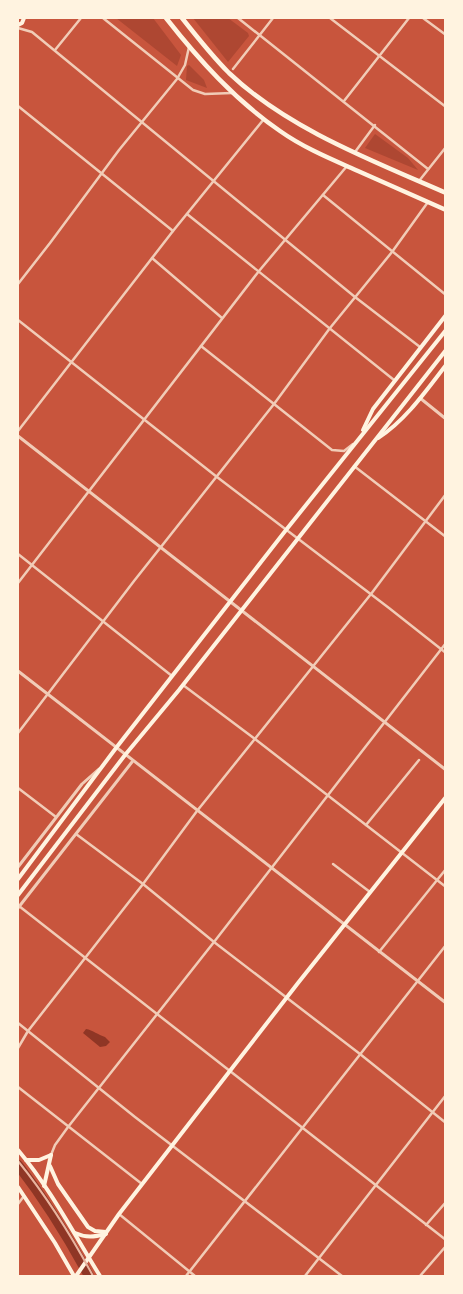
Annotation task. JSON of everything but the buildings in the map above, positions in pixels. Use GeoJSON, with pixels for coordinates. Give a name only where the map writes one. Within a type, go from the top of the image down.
{"type":"FeatureCollection","features":[{"type":"Feature","properties":{"kind":"highway"},"geometry":{"type":"LineString","coordinates":[[166,18],[213,74],[264,119],[301,144],[446,210]]}},
{"type":"Feature","properties":{"kind":"highway"},"geometry":{"type":"LineString","coordinates":[[182,18],[204,46],[230,73],[253,92],[302,125],[323,138],[446,192]]}},
{"type":"Feature","properties":{"kind":"main road"},"geometry":{"type":"LineString","coordinates":[[18,27],[24,18]]}},
{"type":"Feature","properties":{"kind":"main road"},"geometry":{"type":"LineString","coordinates":[[360,437],[373,408],[446,315]]}},
{"type":"Feature","properties":{"kind":"main road"},"geometry":{"type":"LineString","coordinates":[[18,879],[172,676],[446,330]]}},
{"type":"Feature","properties":{"kind":"main road"},"geometry":{"type":"LineString","coordinates":[[18,895],[125,755],[183,685],[446,350]]}},
{"type":"Feature","properties":{"kind":"main road"},"geometry":{"type":"LineString","coordinates":[[376,439],[386,432],[420,398],[446,365]]}},
{"type":"Feature","properties":{"kind":"main road"},"geometry":{"type":"LineString","coordinates":[[18,1187],[76,1275],[119,1214],[172,1145],[446,797]]}},
{"type":"Feature","properties":{"kind":"main road"},"geometry":{"type":"LineString","coordinates":[[18,1150],[75,1232],[88,1259],[100,1276]]}},
{"type":"Feature","properties":{"kind":"main road"},"geometry":{"type":"LineString","coordinates":[[26,1160],[39,1160],[51,1155],[44,1186]]}},
{"type":"Feature","properties":{"kind":"main road"},"geometry":{"type":"LineString","coordinates":[[50,1166],[58,1184],[88,1227],[95,1231],[106,1233]]}},
{"type":"Feature","properties":{"kind":"main road"},"geometry":{"type":"LineString","coordinates":[[75,1232],[88,1237],[106,1233]]}},
{"type":"Feature","properties":{"kind":"street"},"geometry":{"type":"LineString","coordinates":[[55,50],[81,18]]}},
{"type":"Feature","properties":{"kind":"street"},"geometry":{"type":"LineString","coordinates":[[102,18],[177,79],[199,93],[234,93]]}},
{"type":"Feature","properties":{"kind":"street"},"geometry":{"type":"LineString","coordinates":[[238,18],[375,124],[428,168]]}},
{"type":"Feature","properties":{"kind":"street"},"geometry":{"type":"LineString","coordinates":[[233,69],[273,18]]}},
{"type":"Feature","properties":{"kind":"street"},"geometry":{"type":"LineString","coordinates":[[330,18],[446,107]]}},
{"type":"Feature","properties":{"kind":"street"},"geometry":{"type":"LineString","coordinates":[[344,101],[409,18]]}},
{"type":"Feature","properties":{"kind":"street"},"geometry":{"type":"LineString","coordinates":[[423,18],[446,35]]}},
{"type":"Feature","properties":{"kind":"street"},"geometry":{"type":"LineString","coordinates":[[18,27],[29,30],[55,50],[140,122],[214,180],[355,297],[420,347]]}},
{"type":"Feature","properties":{"kind":"street"},"geometry":{"type":"LineString","coordinates":[[18,284],[140,122],[177,79],[185,65],[189,46]]}},
{"type":"Feature","properties":{"kind":"street"},"geometry":{"type":"LineString","coordinates":[[18,106],[173,231]]}},
{"type":"Feature","properties":{"kind":"street"},"geometry":{"type":"LineString","coordinates":[[18,431],[173,231],[264,119]]}},
{"type":"Feature","properties":{"kind":"street"},"geometry":{"type":"LineString","coordinates":[[355,152],[375,124]]}},
{"type":"Feature","properties":{"kind":"street"},"geometry":{"type":"LineString","coordinates":[[419,181],[446,146]]}},
{"type":"Feature","properties":{"kind":"street"},"geometry":{"type":"LineString","coordinates":[[18,583],[259,271],[347,166]]}},
{"type":"Feature","properties":{"kind":"street"},"geometry":{"type":"LineString","coordinates":[[322,195],[446,295]]}},
{"type":"Feature","properties":{"kind":"street"},"geometry":{"type":"LineString","coordinates":[[18,733],[160,548],[274,404],[330,328],[392,252],[428,202]]}},
{"type":"Feature","properties":{"kind":"street"},"geometry":{"type":"LineString","coordinates":[[187,214],[394,380]]}},
{"type":"Feature","properties":{"kind":"street"},"geometry":{"type":"LineString","coordinates":[[152,258],[222,318]]}},
{"type":"Feature","properties":{"kind":"street"},"geometry":{"type":"LineString","coordinates":[[18,320],[217,477],[446,653]]}},
{"type":"Feature","properties":{"kind":"street"},"geometry":{"type":"LineString","coordinates":[[201,346],[332,450],[344,451],[355,444]]}},
{"type":"Feature","properties":{"kind":"street"},"geometry":{"type":"LineString","coordinates":[[420,398],[446,418]]}},
{"type":"Feature","properties":{"kind":"street"},"geometry":{"type":"LineString","coordinates":[[18,436],[446,770]]}},
{"type":"Feature","properties":{"kind":"street"},"geometry":{"type":"LineString","coordinates":[[354,466],[446,537]]}},
{"type":"Feature","properties":{"kind":"street"},"geometry":{"type":"LineString","coordinates":[[18,1048],[28,1031],[143,884],[197,811],[314,668],[446,494]]}},
{"type":"Feature","properties":{"kind":"street"},"geometry":{"type":"LineString","coordinates":[[18,554],[172,676]]}},
{"type":"Feature","properties":{"kind":"street"},"geometry":{"type":"LineString","coordinates":[[51,1155],[68,1127],[98,1088],[271,869],[326,795],[446,642]]}},
{"type":"Feature","properties":{"kind":"street"},"geometry":{"type":"LineString","coordinates":[[18,671],[132,762],[446,1003]]}},
{"type":"Feature","properties":{"kind":"street"},"geometry":{"type":"LineString","coordinates":[[183,685],[446,887]]}},
{"type":"Feature","properties":{"kind":"street"},"geometry":{"type":"LineString","coordinates":[[366,825],[420,760]]}},
{"type":"Feature","properties":{"kind":"street"},"geometry":{"type":"LineString","coordinates":[[132,762],[18,907],[446,1240]]}},
{"type":"Feature","properties":{"kind":"street"},"geometry":{"type":"LineString","coordinates":[[18,867],[82,784],[101,768]]}},
{"type":"Feature","properties":{"kind":"street"},"geometry":{"type":"LineString","coordinates":[[18,788],[56,817]]}},
{"type":"Feature","properties":{"kind":"street"},"geometry":{"type":"LineString","coordinates":[[75,833],[143,884],[214,942],[360,1054],[446,1123]]}},
{"type":"Feature","properties":{"kind":"street"},"geometry":{"type":"LineString","coordinates":[[333,864],[370,892]]}},
{"type":"Feature","properties":{"kind":"street"},"geometry":{"type":"LineString","coordinates":[[379,952],[446,869]]}},
{"type":"Feature","properties":{"kind":"street"},"geometry":{"type":"LineString","coordinates":[[186,1276],[446,945]]}},
{"type":"Feature","properties":{"kind":"street"},"geometry":{"type":"LineString","coordinates":[[18,1023],[98,1088],[342,1276]]}},
{"type":"Feature","properties":{"kind":"street"},"geometry":{"type":"LineString","coordinates":[[18,1087],[142,1184]]}},
{"type":"Feature","properties":{"kind":"street"},"geometry":{"type":"LineString","coordinates":[[306,1276],[446,1095]]}},
{"type":"Feature","properties":{"kind":"street"},"geometry":{"type":"LineString","coordinates":[[18,1204],[24,1196]]}},
{"type":"Feature","properties":{"kind":"street"},"geometry":{"type":"LineString","coordinates":[[426,1225],[446,1202]]}},
{"type":"Feature","properties":{"kind":"street"},"geometry":{"type":"LineString","coordinates":[[119,1214],[195,1276]]}},
{"type":"Feature","properties":{"kind":"street"},"geometry":{"type":"LineString","coordinates":[[420,1276],[446,1246]]}},
{"type":"Feature","properties":{"kind":"shaded area"},"geometry":{"type":"Polygon","coordinates":[[[116,18],[153,18],[181,55],[177,66],[116,18]]]}},
{"type":"Feature","properties":{"kind":"shaded area"},"geometry":{"type":"Polygon","coordinates":[[[193,18],[228,18],[248,33],[249,36],[228,62],[193,18]]]}},
{"type":"Feature","properties":{"kind":"shaded area"},"geometry":{"type":"Polygon","coordinates":[[[189,65],[204,80],[207,88],[186,80],[187,66],[189,65]]]}},
{"type":"Feature","properties":{"kind":"shaded area"},"geometry":{"type":"Polygon","coordinates":[[[375,134],[408,158],[418,170],[365,148],[375,134]]]}},
{"type":"Feature","properties":{"kind":"shaded area"},"geometry":{"type":"Polygon","coordinates":[[[86,1029],[105,1037],[110,1042],[106,1046],[100,1047],[83,1033],[86,1029]]]}},
{"type":"Feature","properties":{"kind":"waterway"},"geometry":{"type":"LineString","coordinates":[[18,1165],[56,1219],[89,1276]]}},
{"type":"Feature","properties":{"kind":"railway"},"geometry":{"type":"LineString","coordinates":[[18,1161],[58,1217],[93,1276]]}}]}
